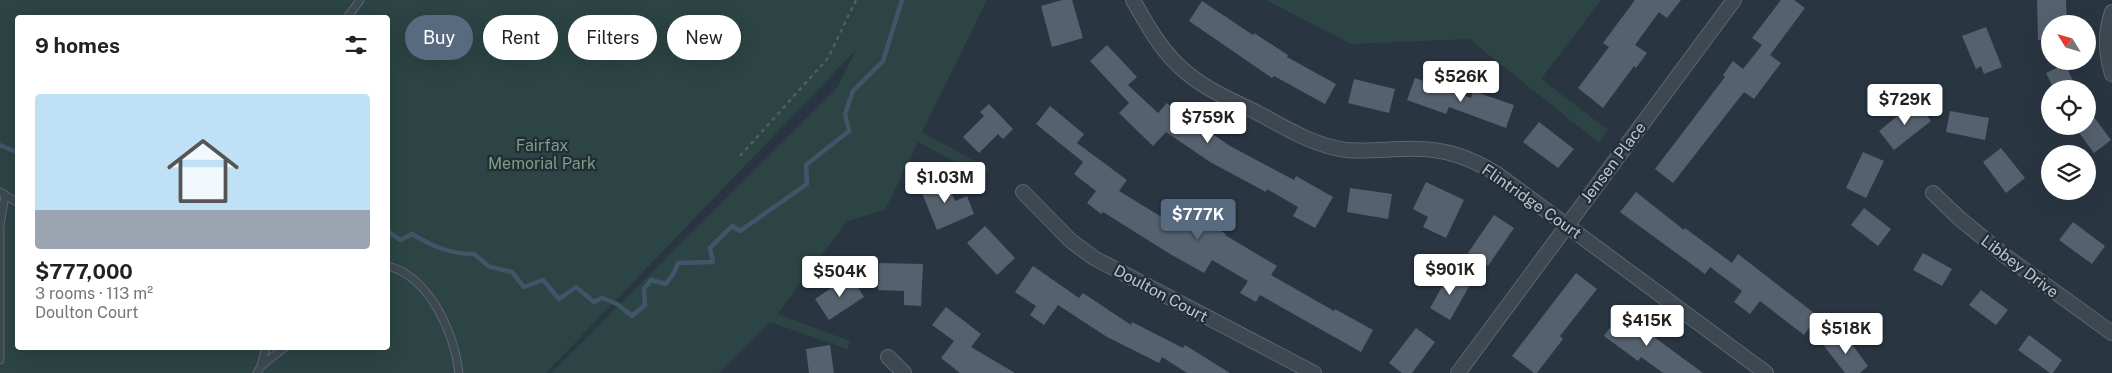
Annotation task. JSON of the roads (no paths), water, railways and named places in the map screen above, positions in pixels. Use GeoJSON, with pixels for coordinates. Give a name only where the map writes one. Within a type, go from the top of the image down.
{"type":"FeatureCollection","features":[{"type":"Feature","properties":{"kind":"street","name":"Flintridge Court"},"geometry":{"type":"LineString","coordinates":[[1133,0],[1147,26],[1167,54],[1188,75],[1209,88],[1306,138],[1327,146],[1345,150],[1371,151],[1429,149],[1467,158],[1497,174],[1766,373]]}},
{"type":"Feature","properties":{"kind":"street","name":"Jensen Place"},"geometry":{"type":"LineString","coordinates":[[1458,373],[1734,0]]}},
{"type":"Feature","properties":{"kind":"street"},"geometry":{"type":"LineString","coordinates":[[2112,12],[2108,28],[2107,49],[2112,74]]}},
{"type":"Feature","properties":{"kind":"street","name":"Doulton Court"},"geometry":{"type":"LineString","coordinates":[[1023,192],[1071,242],[1094,258],[1314,373]]}},
{"type":"Feature","properties":{"kind":"street","name":"Libbey Drive"},"geometry":{"type":"LineString","coordinates":[[1933,193],[1959,218],[2004,255],[2112,333]]}},
{"type":"Feature","properties":{"kind":"street"},"geometry":{"type":"LineString","coordinates":[[888,357],[904,373]]}},
{"type":"Feature","properties":{"kind":"lane"},"geometry":{"type":"LineString","coordinates":[[349,15],[360,0]]}},
{"type":"Feature","properties":{"kind":"lane"},"geometry":{"type":"LineString","coordinates":[[0,360],[0,227],[2,193],[15,200]]}},
{"type":"Feature","properties":{"kind":"lane"},"geometry":{"type":"LineString","coordinates":[[390,267],[408,275],[423,288],[436,308],[449,335],[459,373]]}},
{"type":"Feature","properties":{"kind":"lane"},"geometry":{"type":"LineString","coordinates":[[259,370],[265,350]]}},
{"type":"Feature","properties":{"kind":"lane"},"geometry":{"type":"LineString","coordinates":[[259,370],[282,350]]}},
{"type":"Feature","properties":{"kind":"waterway"},"geometry":{"type":"LineString","coordinates":[[390,233],[401,240],[412,234],[427,242],[457,253],[474,254],[490,267],[512,272],[524,287],[543,280],[559,299],[576,287],[594,302],[602,298],[617,304],[632,316],[645,305],[644,289],[651,280],[666,284],[678,263],[713,262],[710,248],[732,226],[740,231],[807,184],[806,165],[849,131],[845,114],[853,91],[883,61],[902,0]]}},
{"type":"Feature","properties":{"kind":"waterway"},"geometry":{"type":"LineString","coordinates":[[0,145],[15,152]]}},
{"type":"Feature","properties":{"kind":"park label","name":"Fairfax Memorial Park"},"geometry":{"type":"Point","coordinates":[542,154]}}]}
